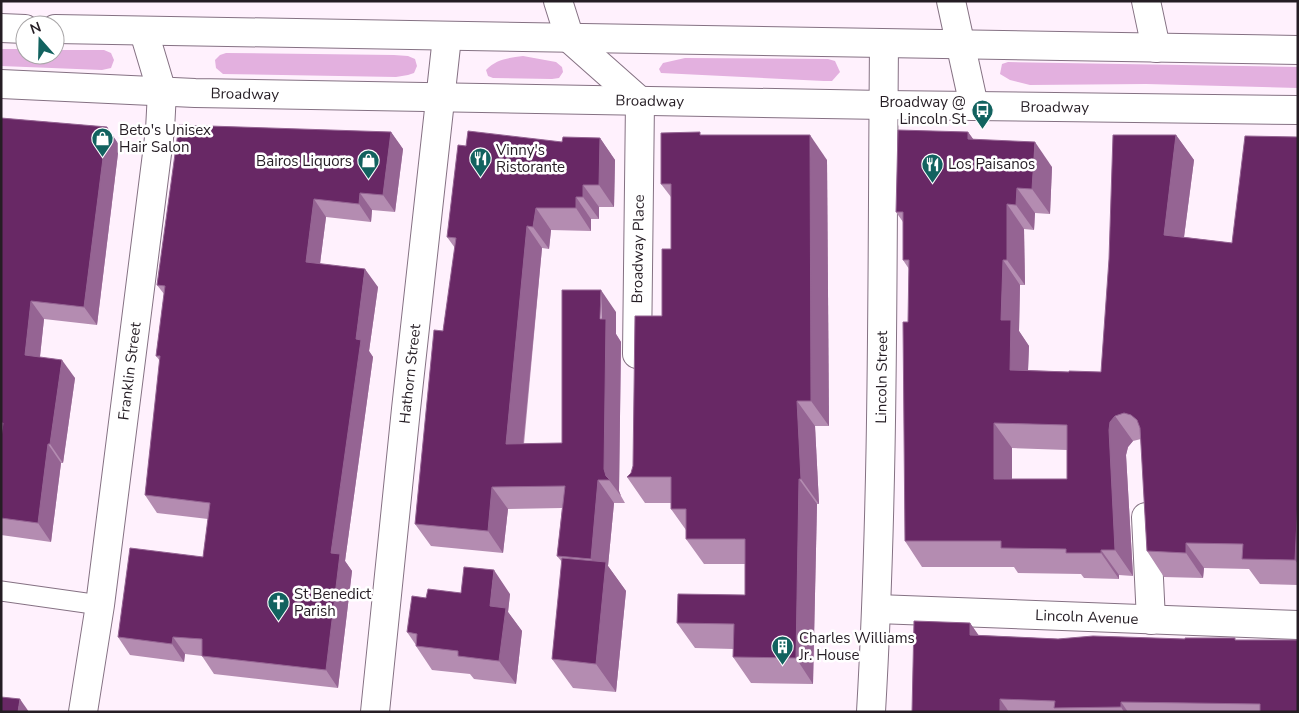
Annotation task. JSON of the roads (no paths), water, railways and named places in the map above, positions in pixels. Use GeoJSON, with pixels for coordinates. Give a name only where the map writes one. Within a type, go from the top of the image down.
{"type":"FeatureCollection","features":[{"type":"Feature","properties":{"kind":"street"},"geometry":{"type":"LineString","coordinates":[[558,1],[570,39],[640,102]]}},
{"type":"Feature","properties":{"kind":"street"},"geometry":{"type":"LineString","coordinates":[[951,1],[974,106]]}},
{"type":"Feature","properties":{"kind":"street"},"geometry":{"type":"LineString","coordinates":[[1146,1],[1156,48]]}},
{"type":"Feature","properties":{"kind":"street"},"geometry":{"type":"LineString","coordinates":[[1,28],[15,29]]}},
{"type":"Feature","properties":{"kind":"street"},"geometry":{"type":"LineString","coordinates":[[65,30],[1298,50]]}},
{"type":"Feature","properties":{"kind":"street","name":"Franklin Street"},"geometry":{"type":"LineString","coordinates":[[83,712],[100,605],[160,130],[162,92],[144,32]]}},
{"type":"Feature","properties":{"kind":"street","name":"Hathorn Street"},"geometry":{"type":"LineString","coordinates":[[375,712],[447,37]]}},
{"type":"Feature","properties":{"kind":"street","name":"Lincoln Street"},"geometry":{"type":"LineString","coordinates":[[871,712],[877,609],[882,411],[884,44]]}},
{"type":"Feature","properties":{"kind":"street","name":"Broadway"},"geometry":{"type":"LineString","coordinates":[[1,84],[162,92],[640,102],[1298,110]]}},
{"type":"Feature","properties":{"kind":"street","name":"Broadway Place"},"geometry":{"type":"LineString","coordinates":[[637,381],[640,102]]}},
{"type":"Feature","properties":{"kind":"street"},"geometry":{"type":"LineString","coordinates":[[1144,491],[1151,620]]}},
{"type":"Feature","properties":{"kind":"street","name":"Lincoln Avenue"},"geometry":{"type":"LineString","coordinates":[[877,609],[1298,625]]}},
{"type":"Feature","properties":{"kind":"lane"},"geometry":{"type":"LineString","coordinates":[[1,591],[100,605]]}},
{"type":"Feature","properties":{"kind":"place","name":"Broadway @ Lincoln St"},"geometry":{"type":"Point","coordinates":[982,130]}},
{"type":"Feature","properties":{"kind":"place","name":"Beto's Unisex Hair Salon"},"geometry":{"type":"Point","coordinates":[103,158]}},
{"type":"Feature","properties":{"kind":"place","name":"Vinny's Ristorante"},"geometry":{"type":"Point","coordinates":[480,178]}},
{"type":"Feature","properties":{"kind":"place","name":"Bairos Liquors"},"geometry":{"type":"Point","coordinates":[368,180]}},
{"type":"Feature","properties":{"kind":"place","name":"Los Paisanos"},"geometry":{"type":"Point","coordinates":[932,183]}},
{"type":"Feature","properties":{"kind":"place","name":"St Benedict Parish"},"geometry":{"type":"Point","coordinates":[278,622]}},
{"type":"Feature","properties":{"kind":"place","name":"Charles Williams Jr. House"},"geometry":{"type":"Point","coordinates":[783,666]}}]}
